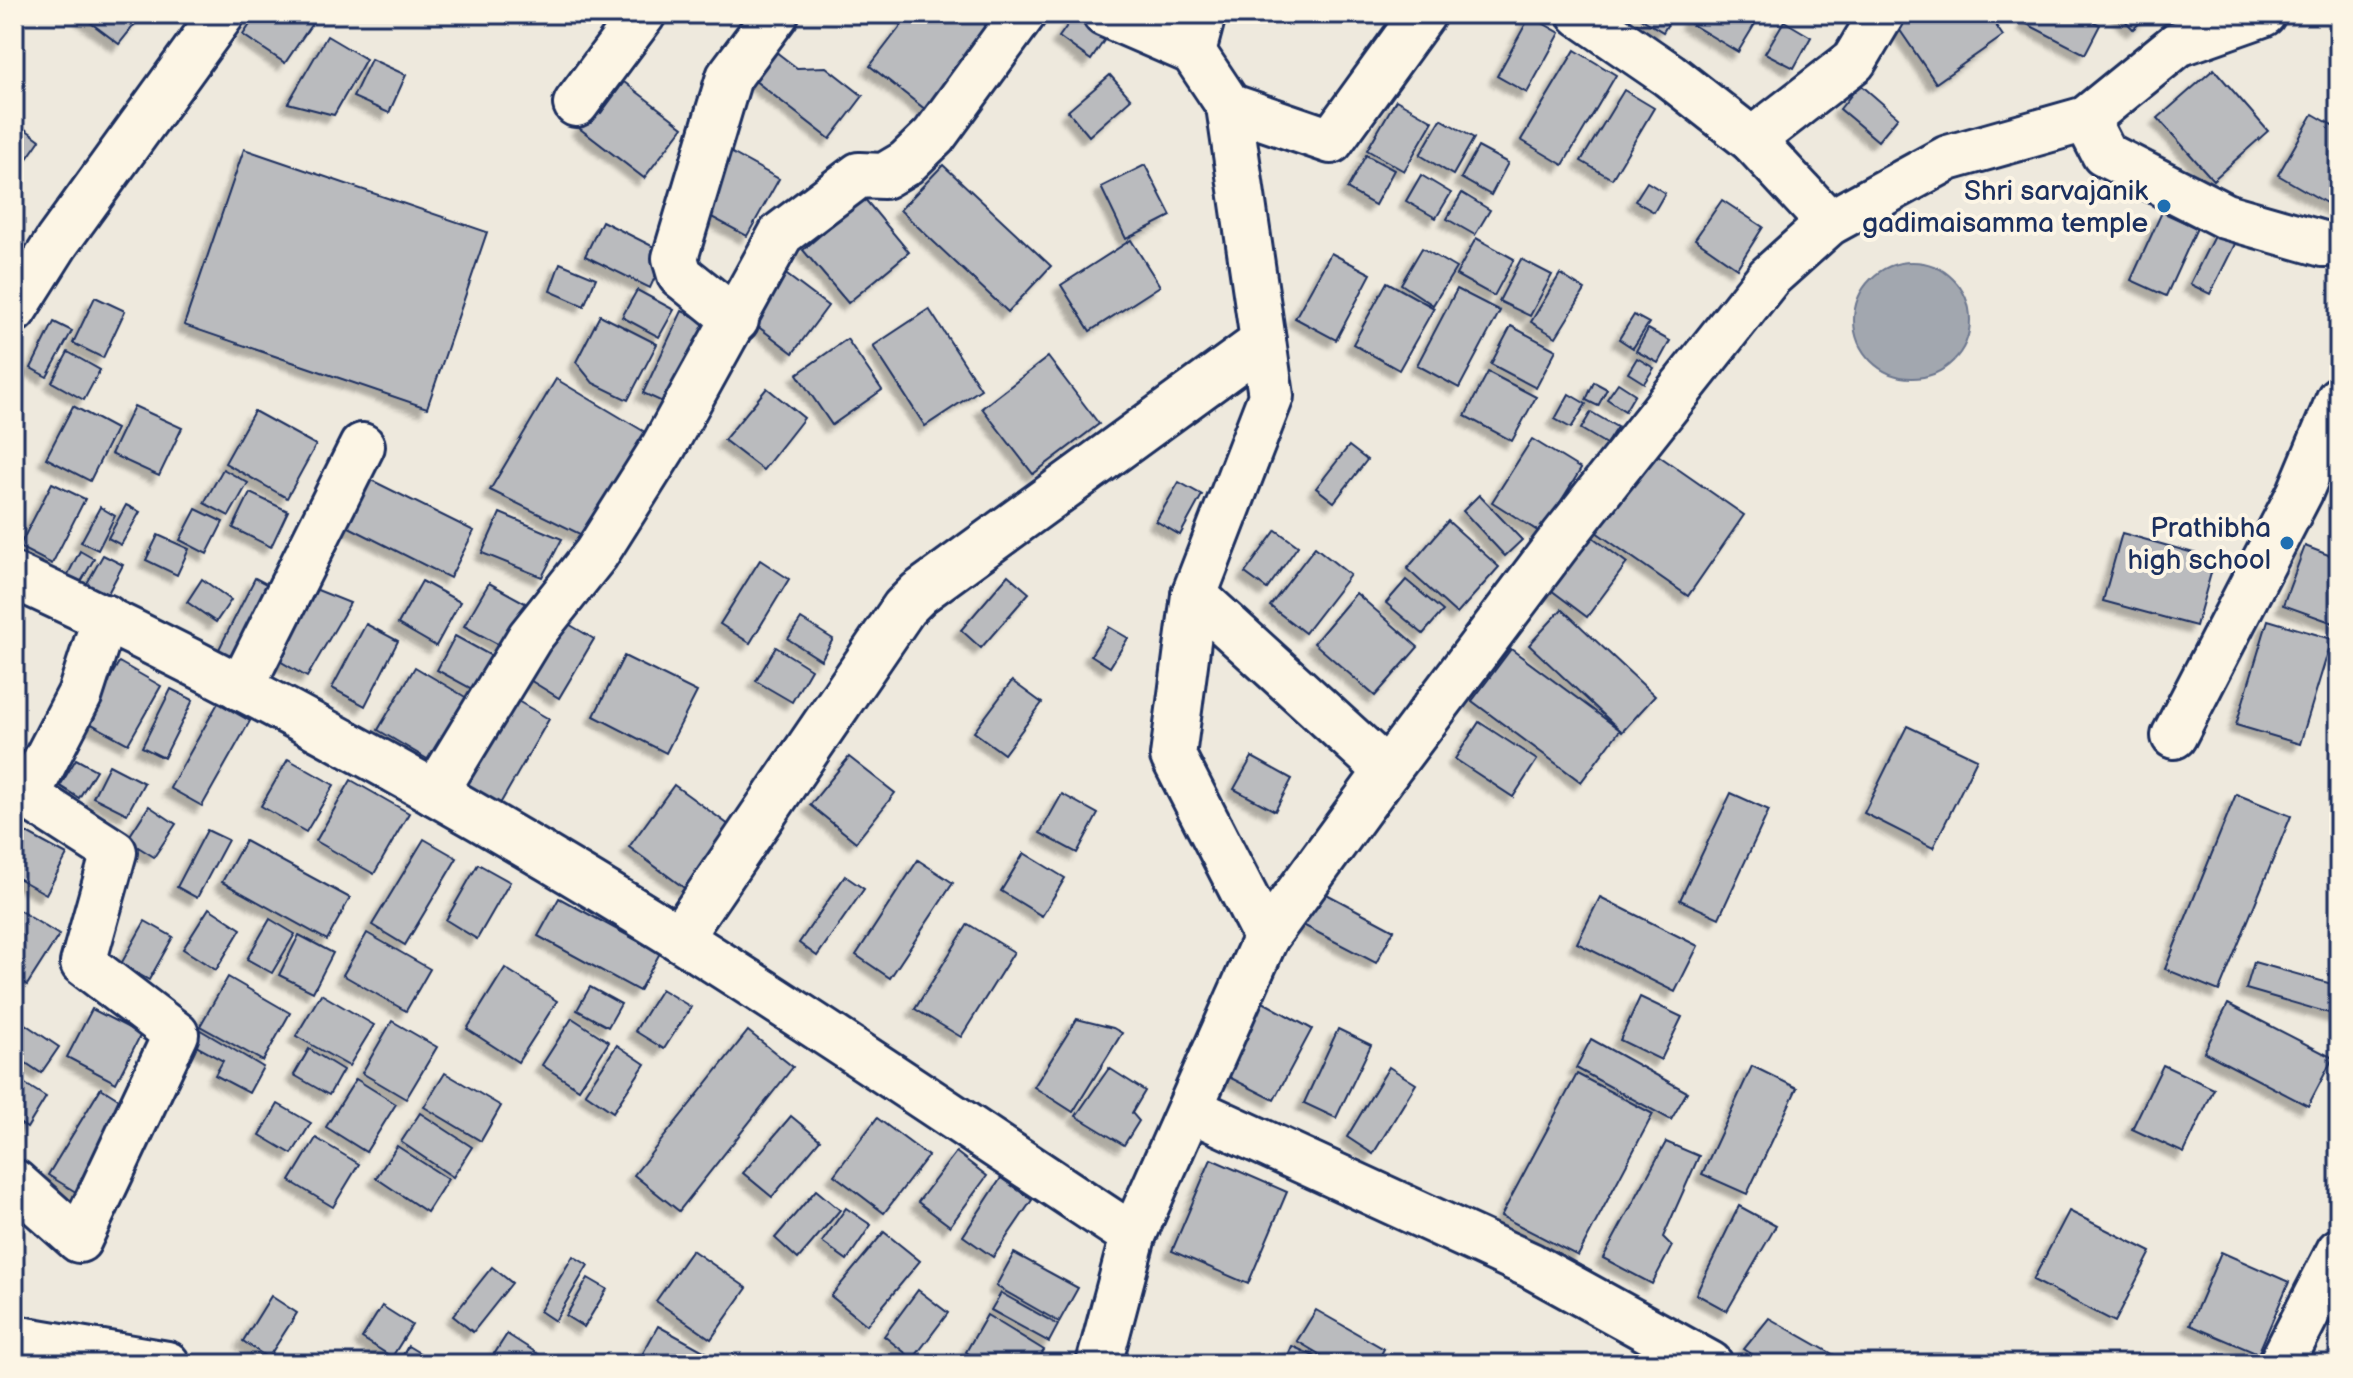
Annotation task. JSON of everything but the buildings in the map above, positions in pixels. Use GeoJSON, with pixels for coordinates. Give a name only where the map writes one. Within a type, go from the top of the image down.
{"type":"FeatureCollection","features":[{"type":"Feature","properties":{"kind":"street"},"geometry":{"type":"LineString","coordinates":[[14,310],[57,242],[222,14]]}},
{"type":"Feature","properties":{"kind":"street"},"geometry":{"type":"LineString","coordinates":[[576,104],[643,14]]}},
{"type":"Feature","properties":{"kind":"street"},"geometry":{"type":"LineString","coordinates":[[736,320],[680,275],[675,258],[729,77],[776,14]]}},
{"type":"Feature","properties":{"kind":"street"},"geometry":{"type":"LineString","coordinates":[[435,793],[530,637],[596,554],[664,446],[781,234],[859,175],[884,176],[906,163],[934,136],[1023,14]]}},
{"type":"Feature","properties":{"kind":"street"},"geometry":{"type":"LineString","coordinates":[[1105,14],[1198,33],[1229,106],[1271,396],[1194,595],[1173,756],[1266,937]]}},
{"type":"Feature","properties":{"kind":"street"},"geometry":{"type":"LineString","coordinates":[[1229,106],[1331,141],[1423,14]]}},
{"type":"Feature","properties":{"kind":"street"},"geometry":{"type":"LineString","coordinates":[[1580,14],[1669,75],[1752,140],[1829,223]]}},
{"type":"Feature","properties":{"kind":"street"},"geometry":{"type":"LineString","coordinates":[[1752,140],[1854,61],[1882,14]]}},
{"type":"Feature","properties":{"kind":"street"},"geometry":{"type":"LineString","coordinates":[[1099,1364],[1133,1236],[1266,937],[1563,537],[1769,277],[1829,223],[1948,158],[2086,119],[2178,44],[2263,14]]}},
{"type":"Feature","properties":{"kind":"street"},"geometry":{"type":"LineString","coordinates":[[2086,119],[2104,154],[2225,216],[2323,244],[2339,244]]}},
{"type":"Feature","properties":{"kind":"street"},"geometry":{"type":"LineString","coordinates":[[679,938],[904,608],[919,593],[1263,342]]}},
{"type":"Feature","properties":{"kind":"street"},"geometry":{"type":"LineString","coordinates":[[2174,736],[2300,492],[2339,399]]}},
{"type":"Feature","properties":{"kind":"street"},"geometry":{"type":"LineString","coordinates":[[241,688],[362,446]]}},
{"type":"Feature","properties":{"kind":"street"},"geometry":{"type":"LineString","coordinates":[[14,576],[105,617],[435,793],[679,938],[1133,1236]]}},
{"type":"Feature","properties":{"kind":"street"},"geometry":{"type":"LineString","coordinates":[[1194,595],[1387,771]]}},
{"type":"Feature","properties":{"kind":"street"},"geometry":{"type":"LineString","coordinates":[[14,1182],[79,1240],[176,1034],[83,963],[114,852],[27,796],[80,694],[105,617]]}},
{"type":"Feature","properties":{"kind":"street"},"geometry":{"type":"LineString","coordinates":[[1190,1109],[1530,1265],[1710,1364]]}},
{"type":"Feature","properties":{"kind":"street"},"geometry":{"type":"LineString","coordinates":[[2281,1364],[2339,1251]]}},
{"type":"Feature","properties":{"kind":"street"},"geometry":{"type":"LineString","coordinates":[[14,1338],[165,1364]]}},
{"type":"Feature","properties":{"kind":"shaded area"},"geometry":{"type":"Polygon","coordinates":[[[1912,262],[1934,266],[1953,279],[1966,298],[1970,320],[1966,342],[1953,361],[1934,374],[1912,378],[1890,374],[1871,361],[1858,342],[1854,320],[1858,298],[1871,279],[1890,266],[1912,262]]]}},
{"type":"Feature","properties":{"kind":"place","name":"Shri sarvajanik gadimaisamma temple"},"geometry":{"type":"Point","coordinates":[2164,206]}},
{"type":"Feature","properties":{"kind":"place","name":"Prathibha high school"},"geometry":{"type":"Point","coordinates":[2287,543]}}]}
